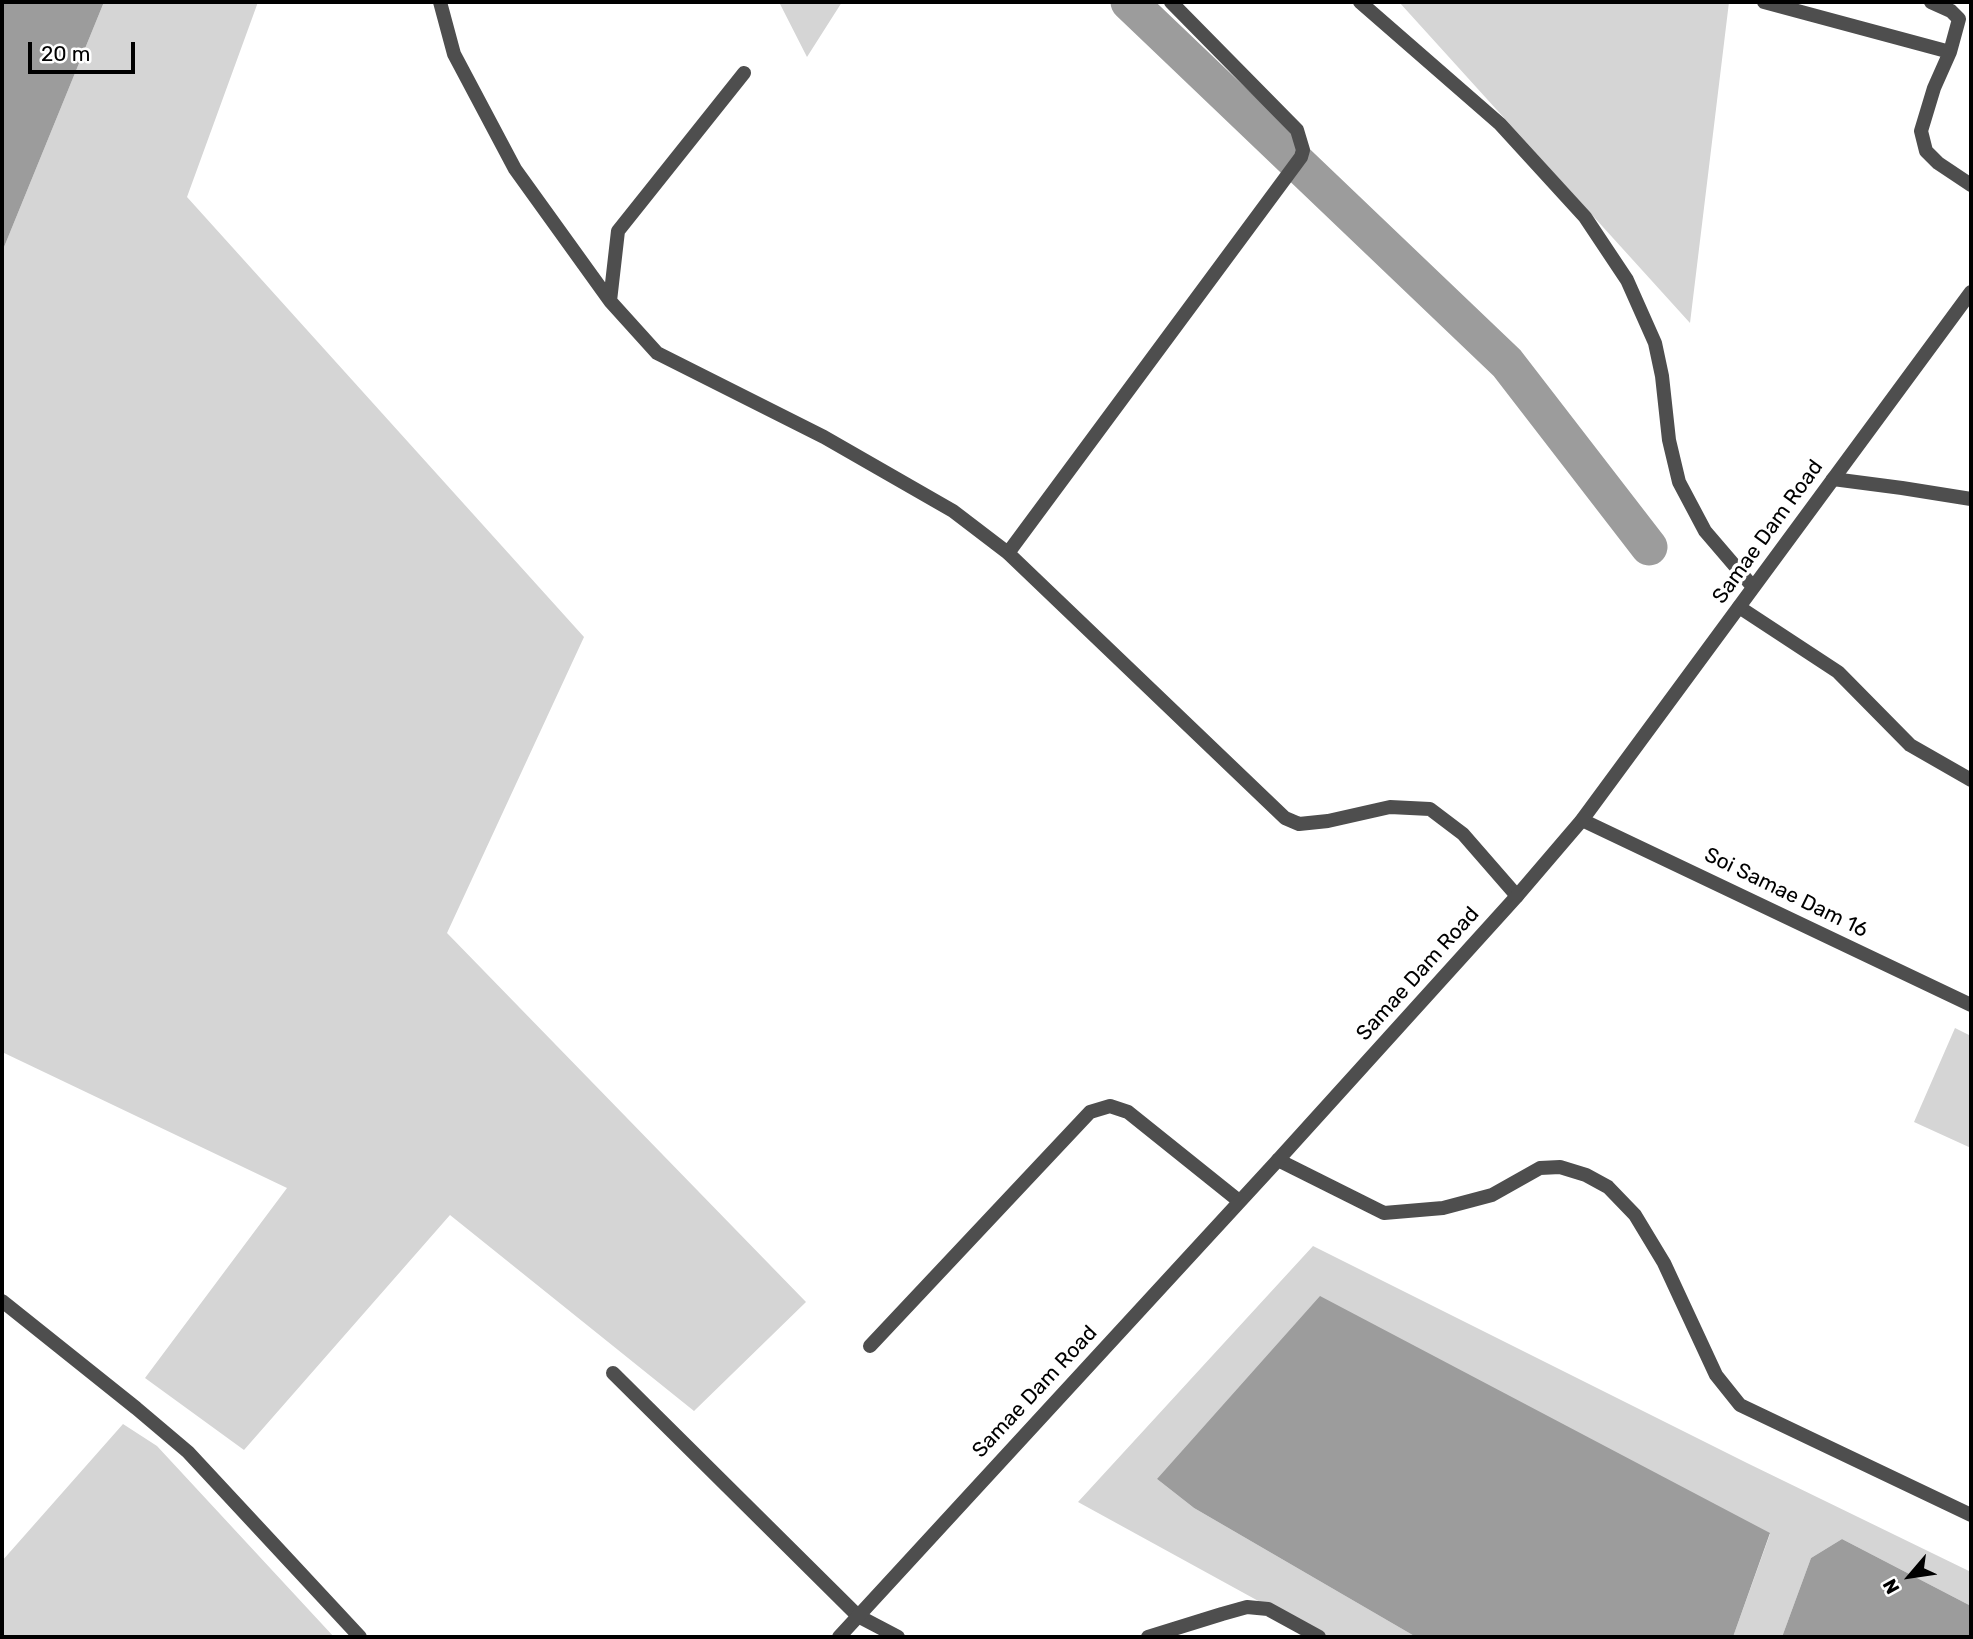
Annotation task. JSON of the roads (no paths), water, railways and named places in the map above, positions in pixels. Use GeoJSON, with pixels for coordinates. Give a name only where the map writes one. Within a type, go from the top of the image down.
{"type":"FeatureCollection","features":[{"type":"Feature","properties":{"kind":"street"},"geometry":{"type":"LineString","coordinates":[[440,2],[454,54],[515,169],[610,301],[657,353],[824,437],[953,511],[1008,553],[1284,818],[1299,824],[1328,821],[1390,807],[1430,809],[1464,834],[1517,896]]}},
{"type":"Feature","properties":{"kind":"street"},"geometry":{"type":"LineString","coordinates":[[1008,553],[1301,157],[1303,150],[1297,130],[1171,2]]}},
{"type":"Feature","properties":{"kind":"street"},"geometry":{"type":"LineString","coordinates":[[1360,2],[1500,124],[1585,218],[1627,280],[1655,343],[1662,376],[1669,440],[1679,482],[1706,531],[1753,587]]}},
{"type":"Feature","properties":{"kind":"street"},"geometry":{"type":"LineString","coordinates":[[1765,2],[1950,52]]}},
{"type":"Feature","properties":{"kind":"street"},"geometry":{"type":"LineString","coordinates":[[1931,2],[1951,11],[1959,19],[1921,131],[1926,151],[1938,163],[1971,185]]}},
{"type":"Feature","properties":{"kind":"street"},"geometry":{"type":"LineString","coordinates":[[610,301],[618,231],[744,74]]}},
{"type":"Feature","properties":{"kind":"street","name":"Samae Dam Road"},"geometry":{"type":"LineString","coordinates":[[839,1637],[1278,1160],[1517,896],[1582,820],[1971,292]]}},
{"type":"Feature","properties":{"kind":"street"},"geometry":{"type":"LineString","coordinates":[[1833,479],[1971,499]]}},
{"type":"Feature","properties":{"kind":"street"},"geometry":{"type":"LineString","coordinates":[[1738,607],[1838,672],[1910,745],[1971,780]]}},
{"type":"Feature","properties":{"kind":"street","name":"Soi Samae Dam 16"},"geometry":{"type":"LineString","coordinates":[[1582,820],[1971,1005]]}},
{"type":"Feature","properties":{"kind":"street"},"geometry":{"type":"LineString","coordinates":[[870,1346],[1090,1112],[1110,1106],[1128,1112],[1239,1201]]}},
{"type":"Feature","properties":{"kind":"street"},"geometry":{"type":"LineString","coordinates":[[1278,1160],[1384,1213],[1443,1208],[1492,1195],[1540,1168],[1560,1167],[1586,1175],[1608,1186],[1634,1215],[1664,1263],[1716,1375],[1740,1405],[1971,1515]]}},
{"type":"Feature","properties":{"kind":"street"},"geometry":{"type":"LineString","coordinates":[[2,1301],[188,1452],[360,1637]]}},
{"type":"Feature","properties":{"kind":"street"},"geometry":{"type":"LineString","coordinates":[[613,1373],[858,1616],[898,1637]]}},
{"type":"Feature","properties":{"kind":"street"},"geometry":{"type":"LineString","coordinates":[[1148,1637],[1247,1607],[1268,1609],[1319,1637]]}},
{"type":"Feature","properties":{"kind":"waterway"},"geometry":{"type":"LineString","coordinates":[[1129,2],[1507,363],[1649,547]]}}]}
